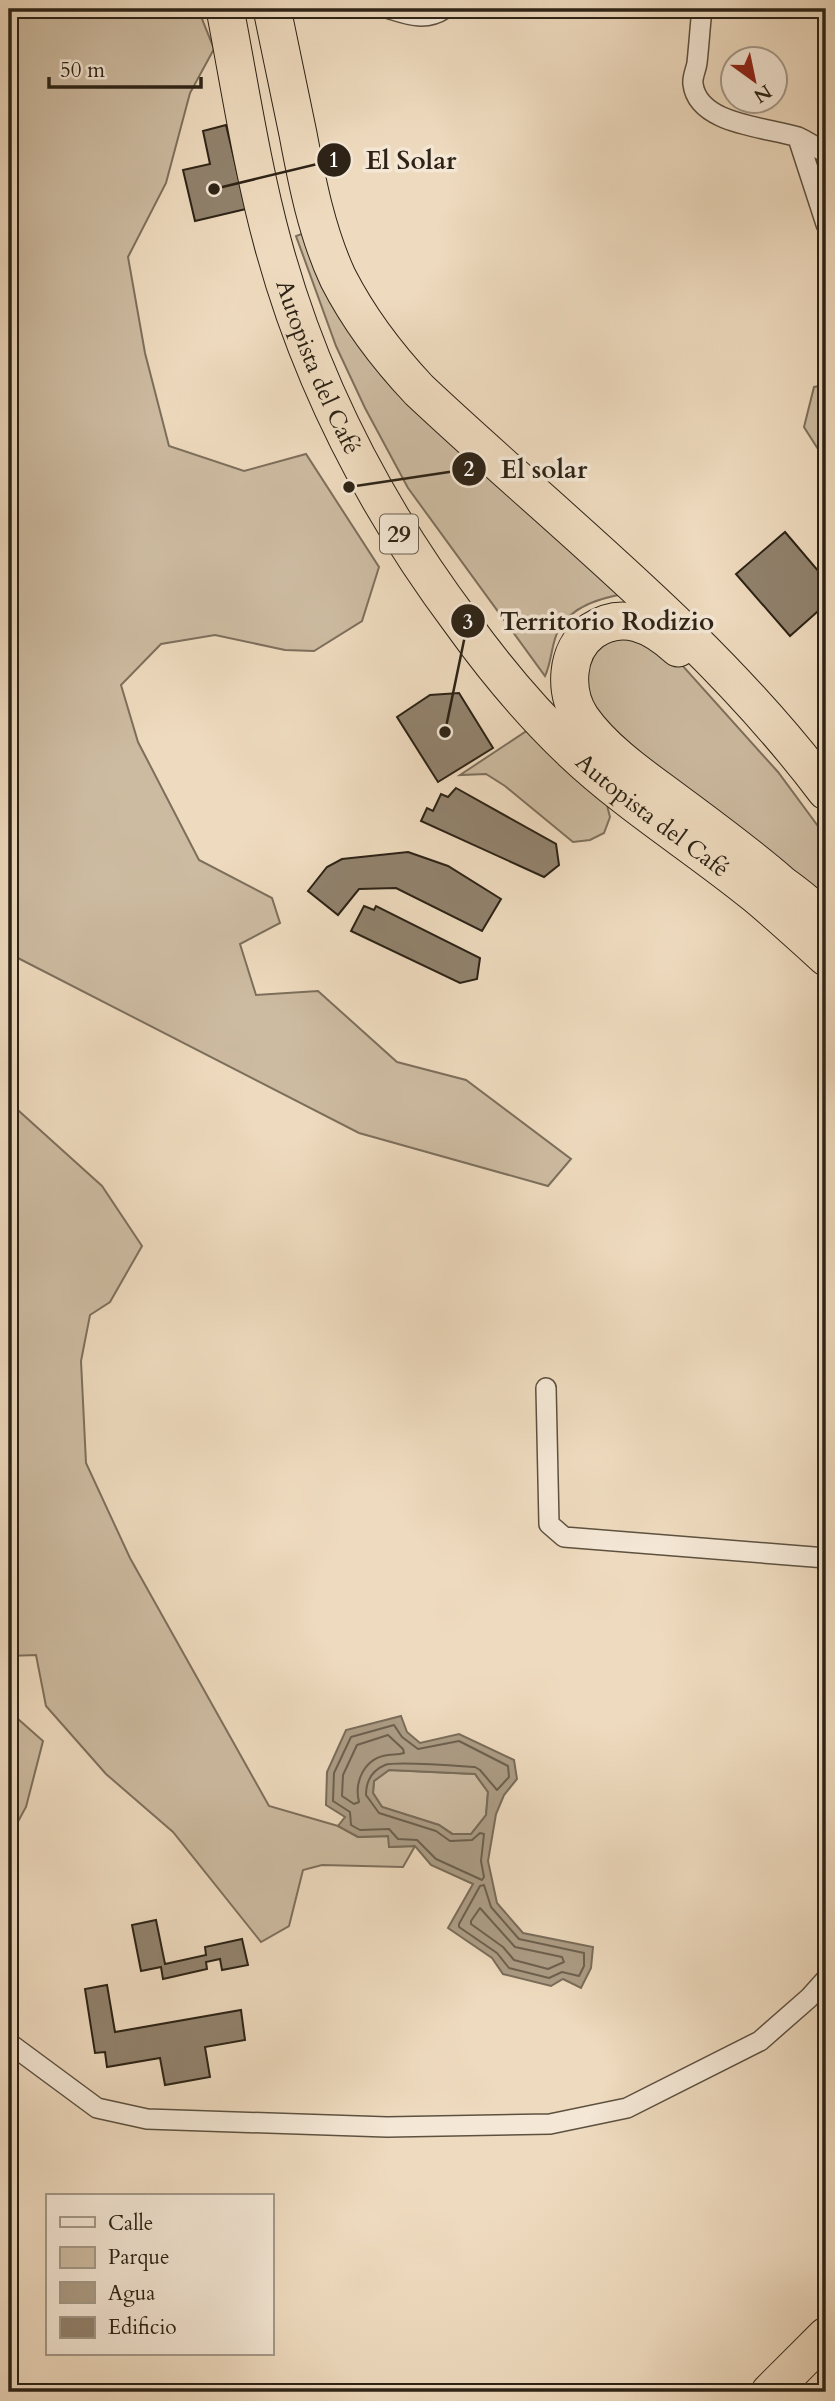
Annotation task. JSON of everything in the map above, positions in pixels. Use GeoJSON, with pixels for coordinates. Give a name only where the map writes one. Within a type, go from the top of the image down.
{"type":"FeatureCollection","features":[{"type":"Feature","properties":{"kind":"highway","name":"Autopista del Café"},"geometry":{"type":"LineString","coordinates":[[225,9],[272,243],[331,406],[388,517],[479,647],[547,727],[606,780],[755,895],[826,957]]}},
{"type":"Feature","properties":{"kind":"highway","name":"Autopista del Café"},"geometry":{"type":"LineString","coordinates":[[272,9],[304,164],[324,243],[338,277],[373,335],[419,390],[665,613],[765,716],[826,791]]}},
{"type":"Feature","properties":{"kind":"highway"},"geometry":{"type":"LineString","coordinates":[[826,816],[753,726],[705,674],[661,633],[629,620],[616,620],[601,625],[588,634],[578,646],[569,677],[571,697],[581,717],[596,737],[637,773],[754,860],[816,913],[826,937]]}},
{"type":"Feature","properties":{"kind":"highway"},"geometry":{"type":"LineString","coordinates":[[770,2392],[826,2337]]}},
{"type":"Feature","properties":{"kind":"highway"},"geometry":{"type":"LineString","coordinates":[[799,2392],[811,2376],[826,2337]]}},
{"type":"Feature","properties":{"kind":"street"},"geometry":{"type":"LineString","coordinates":[[390,9],[414,17],[436,14],[444,9]]}},
{"type":"Feature","properties":{"kind":"street"},"geometry":{"type":"LineString","coordinates":[[702,9],[692,80],[694,91],[702,102],[713,113],[763,131],[798,138],[826,153]]}},
{"type":"Feature","properties":{"kind":"street"},"geometry":{"type":"LineString","coordinates":[[798,138],[826,224]]}},
{"type":"Feature","properties":{"kind":"street"},"geometry":{"type":"LineString","coordinates":[[546,1388],[549,1524],[564,1537],[826,1558]]}},
{"type":"Feature","properties":{"kind":"street"},"geometry":{"type":"LineString","coordinates":[[9,2043],[97,2108],[147,2119],[387,2127],[550,2124],[627,2108],[760,2041],[809,1998],[826,1979]]}},
{"type":"Feature","properties":{"kind":"green space"},"geometry":{"type":"Polygon","coordinates":[[[9,9],[198,9],[214,49],[190,93],[166,183],[128,257],[145,353],[169,446],[244,471],[306,454],[379,567],[362,621],[314,651],[285,650],[215,635],[161,644],[121,685],[138,742],[199,860],[272,898],[280,923],[240,944],[256,995],[318,991],[397,1062],[466,1080],[571,1159],[548,1186],[359,1133],[14,956],[9,959],[9,9]]]}},
{"type":"Feature","properties":{"kind":"green space"},"geometry":{"type":"Polygon","coordinates":[[[307,232],[359,336],[624,594],[587,604],[571,614],[556,634],[545,676],[408,488],[365,408],[336,346],[296,236],[307,232]]]}},
{"type":"Feature","properties":{"kind":"green space"},"geometry":{"type":"Polygon","coordinates":[[[826,385],[826,458],[804,427],[814,387],[826,385]]]}},
{"type":"Feature","properties":{"kind":"green space"},"geometry":{"type":"Polygon","coordinates":[[[620,631],[665,646],[778,772],[826,837],[826,912],[590,709],[583,655],[620,631]]]}},
{"type":"Feature","properties":{"kind":"green space"},"geometry":{"type":"Polygon","coordinates":[[[537,724],[602,786],[610,817],[604,833],[590,840],[573,842],[505,786],[486,774],[460,775],[537,724]]]}},
{"type":"Feature","properties":{"kind":"green space"},"geometry":{"type":"Polygon","coordinates":[[[9,1102],[102,1186],[142,1246],[110,1302],[90,1315],[81,1361],[86,1463],[130,1558],[269,1806],[338,1826],[358,1837],[389,1836],[389,1847],[415,1846],[403,1867],[322,1865],[303,1870],[289,1926],[261,1942],[173,1832],[106,1774],[46,1706],[36,1655],[9,1656],[9,1102]]]}},
{"type":"Feature","properties":{"kind":"green space"},"geometry":{"type":"Polygon","coordinates":[[[9,1711],[43,1741],[26,1807],[9,1838],[9,1711]]]}},
{"type":"Feature","properties":{"kind":"green space"},"geometry":{"type":"Polygon","coordinates":[[[389,1770],[475,1774],[488,1792],[486,1815],[471,1834],[453,1834],[439,1825],[382,1807],[373,1793],[374,1781],[389,1770]]]}},
{"type":"Feature","properties":{"kind":"water"},"geometry":{"type":"Polygon","coordinates":[[[401,1716],[407,1732],[420,1743],[459,1734],[514,1760],[517,1779],[504,1795],[496,1814],[488,1861],[497,1903],[523,1933],[593,1947],[591,1968],[581,1988],[563,1979],[551,1986],[503,1974],[492,1958],[448,1928],[473,1884],[431,1865],[415,1846],[389,1847],[388,1836],[358,1837],[338,1826],[345,1817],[326,1805],[327,1772],[346,1730],[401,1716]],[[389,1770],[374,1781],[373,1793],[382,1807],[439,1825],[452,1834],[471,1834],[486,1815],[488,1792],[475,1774],[389,1770]]]}},
{"type":"Feature","properties":{"kind":"building"},"geometry":{"type":"Polygon","coordinates":[[[226,125],[246,209],[195,221],[183,170],[210,164],[203,131],[226,125]]]}},
{"type":"Feature","properties":{"kind":"building"},"geometry":{"type":"Polygon","coordinates":[[[785,532],[826,580],[826,604],[790,636],[736,574],[785,532]]]}},
{"type":"Feature","properties":{"kind":"building"},"geometry":{"type":"Polygon","coordinates":[[[459,693],[493,748],[438,782],[397,717],[430,695],[459,693]]]}},
{"type":"Feature","properties":{"kind":"building"},"geometry":{"type":"Polygon","coordinates":[[[456,788],[556,844],[559,865],[544,877],[421,821],[427,808],[433,811],[441,794],[448,797],[456,788]]]}},
{"type":"Feature","properties":{"kind":"building"},"geometry":{"type":"Polygon","coordinates":[[[408,852],[448,866],[501,899],[482,931],[396,888],[359,889],[338,915],[308,891],[327,867],[342,859],[408,852]]]}},
{"type":"Feature","properties":{"kind":"building"},"geometry":{"type":"Polygon","coordinates":[[[364,906],[374,910],[376,906],[480,958],[477,979],[460,983],[351,931],[364,906]]]}},
{"type":"Feature","properties":{"kind":"building"},"geometry":{"type":"Polygon","coordinates":[[[156,1920],[165,1964],[206,1955],[205,1947],[242,1939],[248,1965],[222,1970],[220,1959],[206,1962],[207,1969],[163,1979],[161,1967],[141,1971],[132,1925],[156,1920]]]}},
{"type":"Feature","properties":{"kind":"building"},"geometry":{"type":"Polygon","coordinates":[[[107,1985],[115,2032],[241,2010],[245,2040],[205,2047],[210,2077],[165,2085],[160,2058],[107,2067],[105,2052],[95,2053],[85,1989],[107,1985]]]}},
{"type":"Feature","properties":{"kind":"place","name":"El Solar"},"geometry":{"type":"Point","coordinates":[214,189]}},
{"type":"Feature","properties":{"kind":"place","name":"El solar"},"geometry":{"type":"Point","coordinates":[349,487]}},
{"type":"Feature","properties":{"kind":"place","name":"Territorio Rodizio"},"geometry":{"type":"Point","coordinates":[445,732]}}]}
